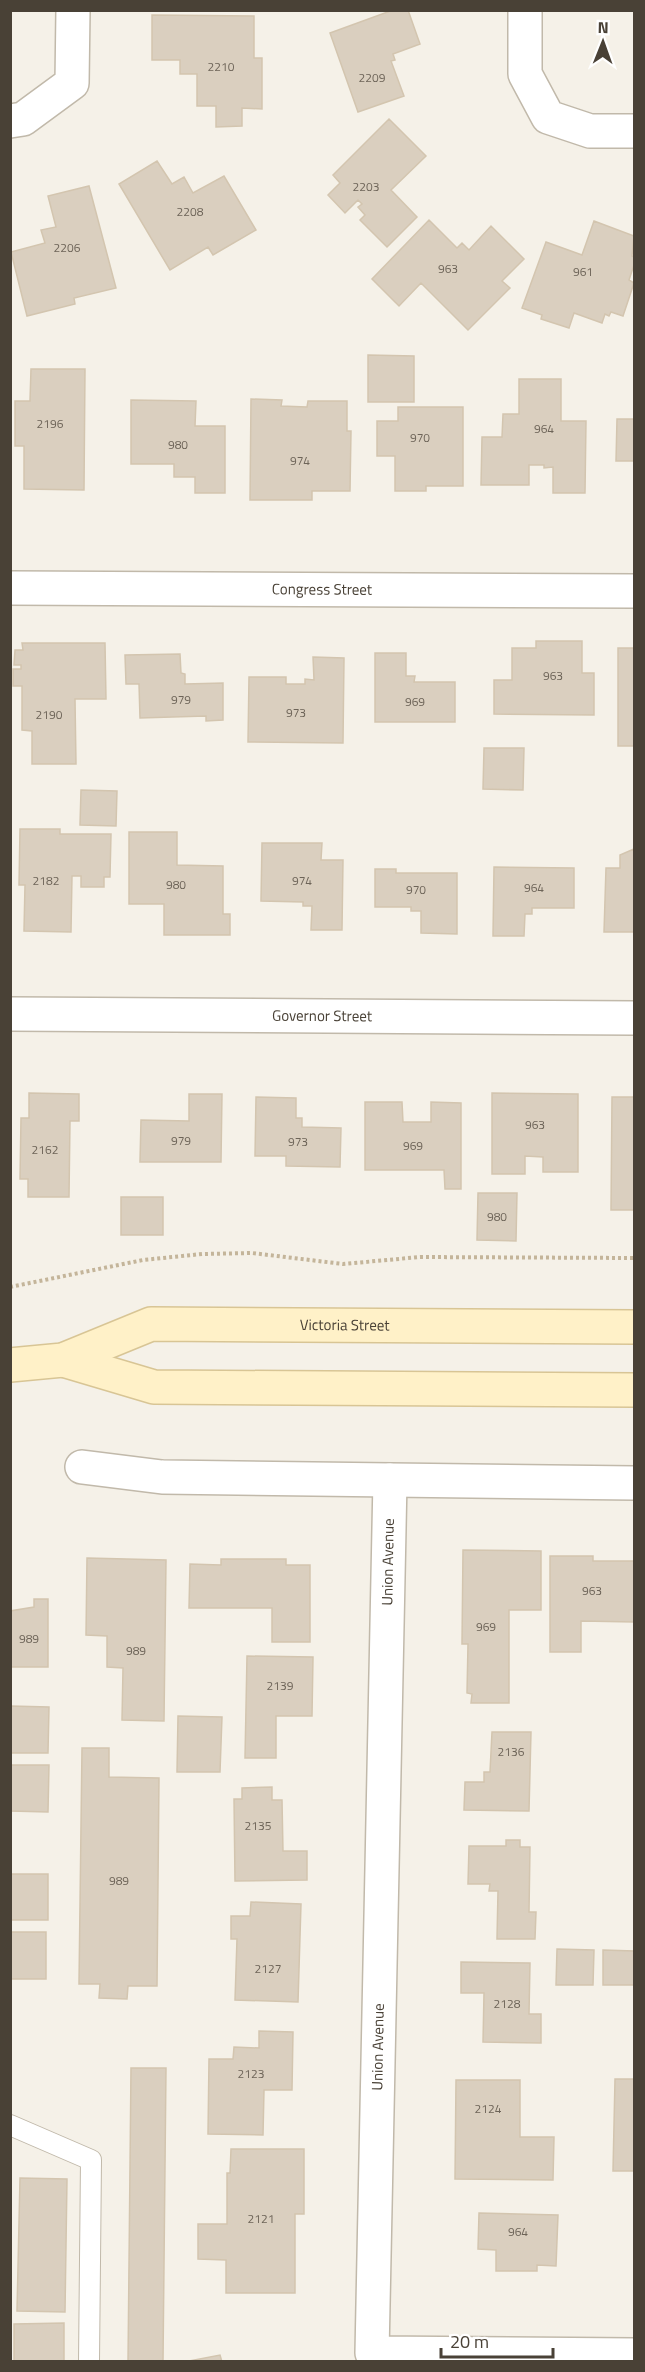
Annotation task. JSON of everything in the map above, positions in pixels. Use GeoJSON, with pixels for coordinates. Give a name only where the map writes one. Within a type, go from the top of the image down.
{"type":"FeatureCollection","features":[{"type":"Feature","properties":{"kind":"main road","name":"Victoria Street"},"geometry":{"type":"LineString","coordinates":[[10,1365],[63,1360],[151,1324],[634,1328]]}},
{"type":"Feature","properties":{"kind":"main road","name":"Victoria Street"},"geometry":{"type":"LineString","coordinates":[[63,1360],[154,1386],[634,1390]]}},
{"type":"Feature","properties":{"kind":"street"},"geometry":{"type":"LineString","coordinates":[[10,121],[23,119],[72,83],[73,10]]}},
{"type":"Feature","properties":{"kind":"street"},"geometry":{"type":"LineString","coordinates":[[525,10],[525,74],[549,117],[590,131],[634,132]]}},
{"type":"Feature","properties":{"kind":"street","name":"Congress Street"},"geometry":{"type":"LineString","coordinates":[[10,588],[634,591]]}},
{"type":"Feature","properties":{"kind":"street","name":"Governor Street"},"geometry":{"type":"LineString","coordinates":[[10,1014],[634,1018]]}},
{"type":"Feature","properties":{"kind":"street"},"geometry":{"type":"LineString","coordinates":[[82,1467],[162,1477],[634,1483]]}},
{"type":"Feature","properties":{"kind":"street","name":"Union Avenue"},"geometry":{"type":"LineString","coordinates":[[390,1479],[372,2353],[634,2355]]}},
{"type":"Feature","properties":{"kind":"lane"},"geometry":{"type":"LineString","coordinates":[[10,2125],[91,2160],[89,2361]]}},
{"type":"Feature","properties":{"kind":"path"},"geometry":{"type":"LineString","coordinates":[[10,1287],[143,1260],[202,1254],[252,1253],[343,1264],[420,1257],[634,1258]]}},
{"type":"Feature","properties":{"kind":"building"},"geometry":{"type":"Polygon","coordinates":[[[393,10],[408,10],[420,44],[393,54],[395,60],[391,61],[404,96],[358,112],[330,33],[393,10]]]}},
{"type":"Feature","properties":{"kind":"building"},"geometry":{"type":"Polygon","coordinates":[[[152,15],[254,16],[254,58],[262,58],[262,109],[242,108],[242,126],[216,127],[216,106],[197,106],[197,74],[180,74],[180,60],[152,60],[152,15]]]}},
{"type":"Feature","properties":{"kind":"building"},"geometry":{"type":"Polygon","coordinates":[[[389,119],[426,156],[391,190],[417,217],[387,247],[360,220],[365,215],[358,207],[362,204],[358,200],[345,213],[328,195],[340,183],[333,175],[389,119]]]}},
{"type":"Feature","properties":{"kind":"building"},"geometry":{"type":"Polygon","coordinates":[[[157,161],[172,184],[184,177],[193,193],[224,176],[256,230],[213,255],[208,247],[170,270],[119,184],[157,161]]]}},
{"type":"Feature","properties":{"kind":"building"},"geometry":{"type":"Polygon","coordinates":[[[89,186],[116,288],[74,298],[75,304],[27,316],[11,252],[45,243],[41,230],[56,227],[48,196],[89,186]]]}},
{"type":"Feature","properties":{"kind":"building"},"geometry":{"type":"Polygon","coordinates":[[[429,220],[457,248],[462,243],[469,250],[491,226],[524,259],[502,281],[510,288],[468,330],[421,283],[399,306],[372,279],[429,220]]]}},
{"type":"Feature","properties":{"kind":"building"},"geometry":{"type":"Polygon","coordinates":[[[594,221],[634,236],[632,256],[634,265],[629,280],[634,283],[623,316],[611,312],[609,316],[605,314],[602,323],[574,313],[569,328],[541,319],[542,315],[522,308],[546,242],[582,255],[594,221]]]}},
{"type":"Feature","properties":{"kind":"building"},"geometry":{"type":"Polygon","coordinates":[[[368,355],[414,356],[414,402],[368,402],[368,355]]]}},
{"type":"Feature","properties":{"kind":"building"},"geometry":{"type":"Polygon","coordinates":[[[31,369],[85,369],[84,490],[24,489],[24,446],[15,446],[15,401],[30,401],[31,369]]]}},
{"type":"Feature","properties":{"kind":"building"},"geometry":{"type":"Polygon","coordinates":[[[519,379],[561,379],[561,421],[586,421],[585,493],[553,493],[553,467],[544,468],[544,465],[529,465],[529,485],[481,485],[482,437],[502,437],[503,414],[519,414],[519,379]]]}},
{"type":"Feature","properties":{"kind":"building"},"geometry":{"type":"Polygon","coordinates":[[[251,399],[282,400],[281,406],[307,407],[308,401],[347,401],[347,431],[351,431],[350,491],[312,491],[312,500],[250,500],[251,399]]]}},
{"type":"Feature","properties":{"kind":"building"},"geometry":{"type":"Polygon","coordinates":[[[131,400],[196,401],[195,426],[225,426],[225,493],[195,493],[195,477],[174,477],[174,464],[131,464],[131,400]]]}},
{"type":"Feature","properties":{"kind":"building"},"geometry":{"type":"Polygon","coordinates":[[[398,407],[463,407],[463,486],[426,486],[426,491],[395,491],[395,456],[377,456],[377,421],[398,421],[398,407]]]}},
{"type":"Feature","properties":{"kind":"building"},"geometry":{"type":"Polygon","coordinates":[[[617,419],[634,419],[634,461],[616,461],[617,419]]]}},
{"type":"Feature","properties":{"kind":"building"},"geometry":{"type":"Polygon","coordinates":[[[536,641],[582,641],[582,673],[594,673],[594,715],[494,714],[494,680],[512,680],[512,648],[536,648],[536,641]]]}},
{"type":"Feature","properties":{"kind":"building"},"geometry":{"type":"Polygon","coordinates":[[[22,643],[105,643],[106,699],[75,699],[76,764],[32,764],[32,731],[22,730],[22,686],[13,686],[13,669],[21,669],[21,665],[14,665],[15,650],[23,650],[22,643]]]}},
{"type":"Feature","properties":{"kind":"building"},"geometry":{"type":"Polygon","coordinates":[[[618,648],[634,648],[634,746],[618,746],[618,648]]]}},
{"type":"Feature","properties":{"kind":"building"},"geometry":{"type":"Polygon","coordinates":[[[375,653],[406,653],[406,676],[415,676],[414,682],[455,682],[455,722],[375,722],[375,653]]]}},
{"type":"Feature","properties":{"kind":"building"},"geometry":{"type":"Polygon","coordinates":[[[180,654],[181,673],[185,674],[185,684],[223,683],[223,720],[206,721],[206,716],[140,718],[139,684],[126,684],[125,655],[180,654]]]}},
{"type":"Feature","properties":{"kind":"building"},"geometry":{"type":"Polygon","coordinates":[[[313,657],[344,658],[343,743],[248,742],[249,677],[286,677],[286,684],[305,684],[305,679],[314,680],[313,657]]]}},
{"type":"Feature","properties":{"kind":"building"},"geometry":{"type":"Polygon","coordinates":[[[484,748],[524,748],[523,790],[483,789],[484,748]]]}},
{"type":"Feature","properties":{"kind":"building"},"geometry":{"type":"Polygon","coordinates":[[[81,790],[117,791],[116,826],[80,825],[81,790]]]}},
{"type":"Feature","properties":{"kind":"building"},"geometry":{"type":"Polygon","coordinates":[[[20,829],[60,829],[60,834],[111,834],[110,877],[104,877],[104,887],[81,887],[81,876],[72,876],[71,932],[24,931],[25,885],[19,885],[20,829]]]}},
{"type":"Feature","properties":{"kind":"building"},"geometry":{"type":"Polygon","coordinates":[[[129,832],[177,832],[177,865],[223,866],[223,914],[230,914],[230,935],[164,935],[164,904],[129,904],[129,832]]]}},
{"type":"Feature","properties":{"kind":"building"},"geometry":{"type":"Polygon","coordinates":[[[262,843],[322,843],[321,860],[343,860],[342,930],[311,930],[312,906],[303,906],[303,902],[261,901],[262,843]]]}},
{"type":"Feature","properties":{"kind":"building"},"geometry":{"type":"Polygon","coordinates":[[[634,849],[634,932],[604,932],[606,868],[620,868],[620,855],[634,849]]]}},
{"type":"Feature","properties":{"kind":"building"},"geometry":{"type":"Polygon","coordinates":[[[494,867],[574,868],[574,908],[532,908],[532,914],[525,914],[524,936],[493,936],[494,867]]]}},
{"type":"Feature","properties":{"kind":"building"},"geometry":{"type":"Polygon","coordinates":[[[375,869],[396,869],[396,873],[457,873],[457,934],[421,933],[421,911],[411,911],[411,907],[375,907],[375,869]]]}},
{"type":"Feature","properties":{"kind":"building"},"geometry":{"type":"Polygon","coordinates":[[[29,1093],[79,1094],[79,1121],[70,1121],[69,1197],[28,1197],[28,1179],[20,1179],[21,1118],[29,1118],[29,1093]]]}},
{"type":"Feature","properties":{"kind":"building"},"geometry":{"type":"Polygon","coordinates":[[[492,1093],[578,1094],[578,1172],[543,1172],[543,1157],[525,1156],[525,1174],[492,1174],[492,1093]]]}},
{"type":"Feature","properties":{"kind":"building"},"geometry":{"type":"Polygon","coordinates":[[[189,1094],[222,1094],[221,1162],[140,1162],[141,1120],[189,1121],[189,1094]]]}},
{"type":"Feature","properties":{"kind":"building"},"geometry":{"type":"Polygon","coordinates":[[[256,1097],[296,1098],[296,1118],[302,1118],[302,1127],[341,1128],[340,1167],[286,1166],[286,1156],[255,1156],[256,1097]]]}},
{"type":"Feature","properties":{"kind":"building"},"geometry":{"type":"Polygon","coordinates":[[[612,1097],[634,1097],[634,1210],[611,1210],[612,1097]]]}},
{"type":"Feature","properties":{"kind":"building"},"geometry":{"type":"Polygon","coordinates":[[[365,1102],[402,1102],[403,1122],[431,1122],[431,1102],[461,1103],[461,1189],[445,1189],[444,1170],[365,1170],[365,1102]]]}},
{"type":"Feature","properties":{"kind":"building"},"geometry":{"type":"Polygon","coordinates":[[[478,1193],[517,1193],[516,1241],[477,1240],[478,1193]]]}},
{"type":"Feature","properties":{"kind":"building"},"geometry":{"type":"Polygon","coordinates":[[[121,1197],[163,1197],[163,1235],[121,1235],[121,1197]]]}},
{"type":"Feature","properties":{"kind":"building"},"geometry":{"type":"Polygon","coordinates":[[[463,1550],[541,1551],[541,1610],[509,1610],[509,1703],[471,1703],[472,1694],[467,1693],[468,1644],[462,1644],[463,1550]]]}},
{"type":"Feature","properties":{"kind":"building"},"geometry":{"type":"Polygon","coordinates":[[[550,1556],[593,1556],[593,1561],[634,1561],[634,1622],[581,1621],[581,1652],[550,1652],[550,1556]]]}},
{"type":"Feature","properties":{"kind":"building"},"geometry":{"type":"Polygon","coordinates":[[[87,1558],[166,1560],[164,1721],[122,1720],[123,1668],[107,1667],[107,1636],[86,1635],[87,1558]]]}},
{"type":"Feature","properties":{"kind":"building"},"geometry":{"type":"Polygon","coordinates":[[[221,1559],[286,1559],[286,1565],[310,1565],[310,1642],[272,1642],[272,1608],[189,1608],[190,1564],[221,1565],[221,1559]]]}},
{"type":"Feature","properties":{"kind":"building"},"geometry":{"type":"Polygon","coordinates":[[[34,1599],[48,1599],[48,1667],[10,1667],[10,1611],[34,1607],[34,1599]]]}},
{"type":"Feature","properties":{"kind":"building"},"geometry":{"type":"Polygon","coordinates":[[[247,1656],[313,1657],[312,1716],[276,1716],[276,1758],[245,1758],[247,1656]]]}},
{"type":"Feature","properties":{"kind":"building"},"geometry":{"type":"Polygon","coordinates":[[[10,1706],[49,1707],[48,1753],[10,1753],[10,1706]]]}},
{"type":"Feature","properties":{"kind":"building"},"geometry":{"type":"Polygon","coordinates":[[[178,1716],[222,1717],[220,1772],[177,1772],[178,1716]]]}},
{"type":"Feature","properties":{"kind":"building"},"geometry":{"type":"Polygon","coordinates":[[[492,1732],[531,1732],[529,1811],[464,1810],[465,1782],[484,1782],[484,1772],[490,1772],[492,1732]]]}},
{"type":"Feature","properties":{"kind":"building"},"geometry":{"type":"Polygon","coordinates":[[[82,1748],[109,1748],[109,1777],[159,1778],[157,1986],[128,1986],[127,1999],[99,1998],[100,1984],[79,1984],[82,1748]]]}},
{"type":"Feature","properties":{"kind":"building"},"geometry":{"type":"Polygon","coordinates":[[[10,1765],[49,1765],[48,1812],[10,1811],[10,1765]]]}},
{"type":"Feature","properties":{"kind":"building"},"geometry":{"type":"Polygon","coordinates":[[[272,1787],[272,1800],[282,1800],[283,1851],[307,1851],[307,1880],[235,1881],[234,1799],[242,1799],[242,1788],[272,1787]]]}},
{"type":"Feature","properties":{"kind":"building"},"geometry":{"type":"Polygon","coordinates":[[[506,1840],[520,1840],[520,1847],[530,1847],[529,1912],[536,1912],[535,1939],[497,1939],[498,1891],[489,1891],[490,1884],[468,1884],[469,1846],[506,1846],[506,1840]]]}},
{"type":"Feature","properties":{"kind":"building"},"geometry":{"type":"Polygon","coordinates":[[[10,1874],[48,1874],[48,1920],[10,1920],[10,1874]]]}},
{"type":"Feature","properties":{"kind":"building"},"geometry":{"type":"Polygon","coordinates":[[[251,1902],[301,1904],[298,2002],[235,2000],[237,1939],[231,1939],[231,1916],[250,1916],[251,1902]]]}},
{"type":"Feature","properties":{"kind":"building"},"geometry":{"type":"Polygon","coordinates":[[[10,1932],[46,1932],[46,1979],[10,1979],[10,1932]]]}},
{"type":"Feature","properties":{"kind":"building"},"geometry":{"type":"Polygon","coordinates":[[[557,1949],[594,1950],[593,1985],[556,1985],[557,1949]]]}},
{"type":"Feature","properties":{"kind":"building"},"geometry":{"type":"Polygon","coordinates":[[[603,1950],[634,1951],[634,1985],[603,1985],[603,1950]]]}},
{"type":"Feature","properties":{"kind":"building"},"geometry":{"type":"Polygon","coordinates":[[[461,1962],[530,1963],[529,2014],[541,2014],[541,2043],[483,2042],[484,1993],[461,1993],[461,1962]]]}},
{"type":"Feature","properties":{"kind":"building"},"geometry":{"type":"Polygon","coordinates":[[[259,2031],[293,2032],[292,2090],[264,2090],[263,2135],[208,2134],[209,2059],[233,2059],[234,2047],[259,2048],[259,2031]]]}},
{"type":"Feature","properties":{"kind":"building"},"geometry":{"type":"Polygon","coordinates":[[[131,2068],[166,2068],[163,2362],[128,2362],[131,2068]]]}},
{"type":"Feature","properties":{"kind":"building"},"geometry":{"type":"Polygon","coordinates":[[[615,2079],[634,2079],[634,2171],[613,2171],[615,2079]]]}},
{"type":"Feature","properties":{"kind":"building"},"geometry":{"type":"Polygon","coordinates":[[[456,2080],[520,2080],[520,2137],[554,2137],[553,2180],[455,2179],[456,2080]]]}},
{"type":"Feature","properties":{"kind":"building"},"geometry":{"type":"Polygon","coordinates":[[[231,2149],[304,2149],[304,2214],[295,2214],[295,2293],[226,2293],[226,2260],[198,2259],[198,2224],[227,2224],[227,2173],[230,2173],[231,2149]]]}},
{"type":"Feature","properties":{"kind":"building"},"geometry":{"type":"Polygon","coordinates":[[[20,2178],[67,2179],[65,2312],[17,2311],[20,2178]]]}},
{"type":"Feature","properties":{"kind":"building"},"geometry":{"type":"Polygon","coordinates":[[[479,2213],[558,2215],[556,2266],[537,2265],[537,2271],[496,2271],[496,2250],[478,2249],[479,2213]]]}},
{"type":"Feature","properties":{"kind":"building"},"geometry":{"type":"Polygon","coordinates":[[[64,2323],[64,2362],[14,2362],[14,2324],[64,2323]]]}},
{"type":"Feature","properties":{"kind":"building"},"geometry":{"type":"Polygon","coordinates":[[[220,2355],[222,2362],[184,2362],[220,2355]]]}}]}
